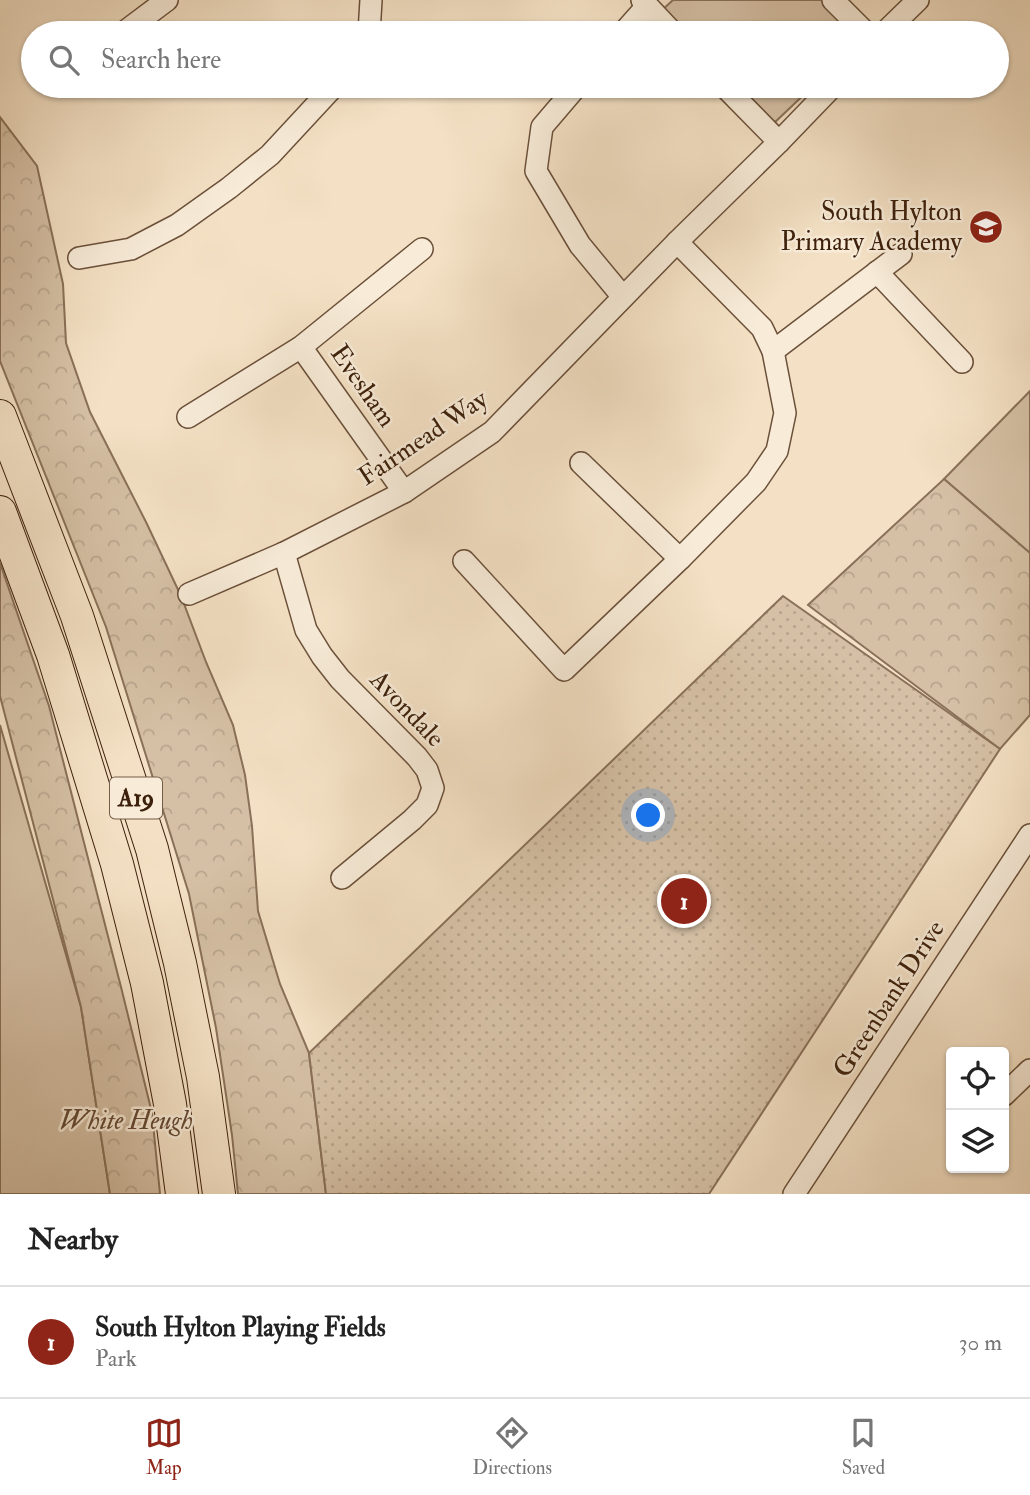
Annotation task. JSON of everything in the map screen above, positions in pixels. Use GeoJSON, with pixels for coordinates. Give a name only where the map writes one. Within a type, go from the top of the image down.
{"type":"FeatureCollection","features":[{"type":"Feature","properties":{"kind":"highway","name":"A19"},"geometry":{"type":"LineString","coordinates":[[0,416],[77,616],[152,849],[201,1065],[219,1194]]}},
{"type":"Feature","properties":{"kind":"highway","name":"A19"},"geometry":{"type":"LineString","coordinates":[[0,512],[53,655],[117,864],[147,983],[170,1104],[182,1194]]}},
{"type":"Feature","properties":{"kind":"street"},"geometry":{"type":"LineString","coordinates":[[139,21],[167,0]]}},
{"type":"Feature","properties":{"kind":"street"},"geometry":{"type":"LineString","coordinates":[[370,21],[371,0]]}},
{"type":"Feature","properties":{"kind":"street"},"geometry":{"type":"LineString","coordinates":[[833,0],[854,21]]}},
{"type":"Feature","properties":{"kind":"street"},"geometry":{"type":"LineString","coordinates":[[896,21],[918,0]]}},
{"type":"Feature","properties":{"kind":"street"},"geometry":{"type":"LineString","coordinates":[[631,21],[644,3],[661,21]]}},
{"type":"Feature","properties":{"kind":"street"},"geometry":{"type":"LineString","coordinates":[[79,258],[131,249],[177,225],[270,155],[323,98]]}},
{"type":"Feature","properties":{"kind":"street"},"geometry":{"type":"LineString","coordinates":[[567,98],[542,127],[536,171],[580,244],[623,297]]}},
{"type":"Feature","properties":{"kind":"street"},"geometry":{"type":"LineString","coordinates":[[736,98],[779,142]]}},
{"type":"Feature","properties":{"kind":"street","name":"Fairmead Way"},"geometry":{"type":"LineString","coordinates":[[189,594],[284,553],[404,492],[492,432],[821,98]]}},
{"type":"Feature","properties":{"kind":"street"},"geometry":{"type":"LineString","coordinates":[[464,561],[564,670],[756,482],[778,451],[785,413],[773,351],[762,328],[677,242]]}},
{"type":"Feature","properties":{"kind":"street","name":"Evesham"},"geometry":{"type":"LineString","coordinates":[[188,417],[301,347],[422,249]]}},
{"type":"Feature","properties":{"kind":"street"},"geometry":{"type":"LineString","coordinates":[[773,351],[901,254]]}},
{"type":"Feature","properties":{"kind":"street"},"geometry":{"type":"LineString","coordinates":[[877,272],[962,362]]}},
{"type":"Feature","properties":{"kind":"street","name":"Evesham"},"geometry":{"type":"LineString","coordinates":[[301,347],[404,492]]}},
{"type":"Feature","properties":{"kind":"street"},"geometry":{"type":"LineString","coordinates":[[581,463],[680,559]]}},
{"type":"Feature","properties":{"kind":"street","name":"Avondale"},"geometry":{"type":"LineString","coordinates":[[284,553],[306,630],[321,656],[417,757],[428,770],[433,788],[427,805],[412,820],[342,878]]}},
{"type":"Feature","properties":{"kind":"street","name":"Greenbank Drive"},"geometry":{"type":"LineString","coordinates":[[794,1194],[1030,835]]}},
{"type":"Feature","properties":{"kind":"street"},"geometry":{"type":"LineString","coordinates":[[1009,1090],[1030,1070]]}},
{"type":"Feature","properties":{"kind":"green space"},"geometry":{"type":"Polygon","coordinates":[[[673,0],[823,0],[843,21],[671,21],[661,11],[673,0]]]}},
{"type":"Feature","properties":{"kind":"green space"},"geometry":{"type":"Polygon","coordinates":[[[746,98],[800,98],[772,125],[746,98]]]}},
{"type":"Feature","properties":{"kind":"green space"},"geometry":{"type":"Polygon","coordinates":[[[0,117],[37,166],[63,284],[66,343],[90,412],[181,596],[233,725],[245,775],[252,826],[258,911],[280,984],[309,1053],[326,1194],[238,1194],[216,1028],[189,894],[106,627],[0,361],[0,117]]]}},
{"type":"Feature","properties":{"kind":"green space"},"geometry":{"type":"Polygon","coordinates":[[[1030,391],[1030,553],[944,479],[1030,391]]]}},
{"type":"Feature","properties":{"kind":"green space"},"geometry":{"type":"Polygon","coordinates":[[[944,479],[1030,553],[1030,715],[1000,749],[808,605],[944,479]]]}},
{"type":"Feature","properties":{"kind":"green space","name":"White Heugh"},"geometry":{"type":"Polygon","coordinates":[[[0,563],[49,706],[121,987],[152,1113],[160,1194],[110,1194],[81,1007],[0,696],[0,563]]]}},
{"type":"Feature","properties":{"kind":"green space"},"geometry":{"type":"Polygon","coordinates":[[[783,596],[1000,749],[709,1194],[326,1194],[309,1053],[783,596]]]}},
{"type":"Feature","properties":{"kind":"green space"},"geometry":{"type":"Polygon","coordinates":[[[0,725],[81,1007],[110,1194],[0,1194],[0,725]]]}},
{"type":"Feature","properties":{"kind":"place","name":"South Hylton Primary Academy"},"geometry":{"type":"Point","coordinates":[986,227]}},
{"type":"Feature","properties":{"kind":"place","name":"South Hylton Playing Fields"},"geometry":{"type":"Point","coordinates":[684,901]}}]}
